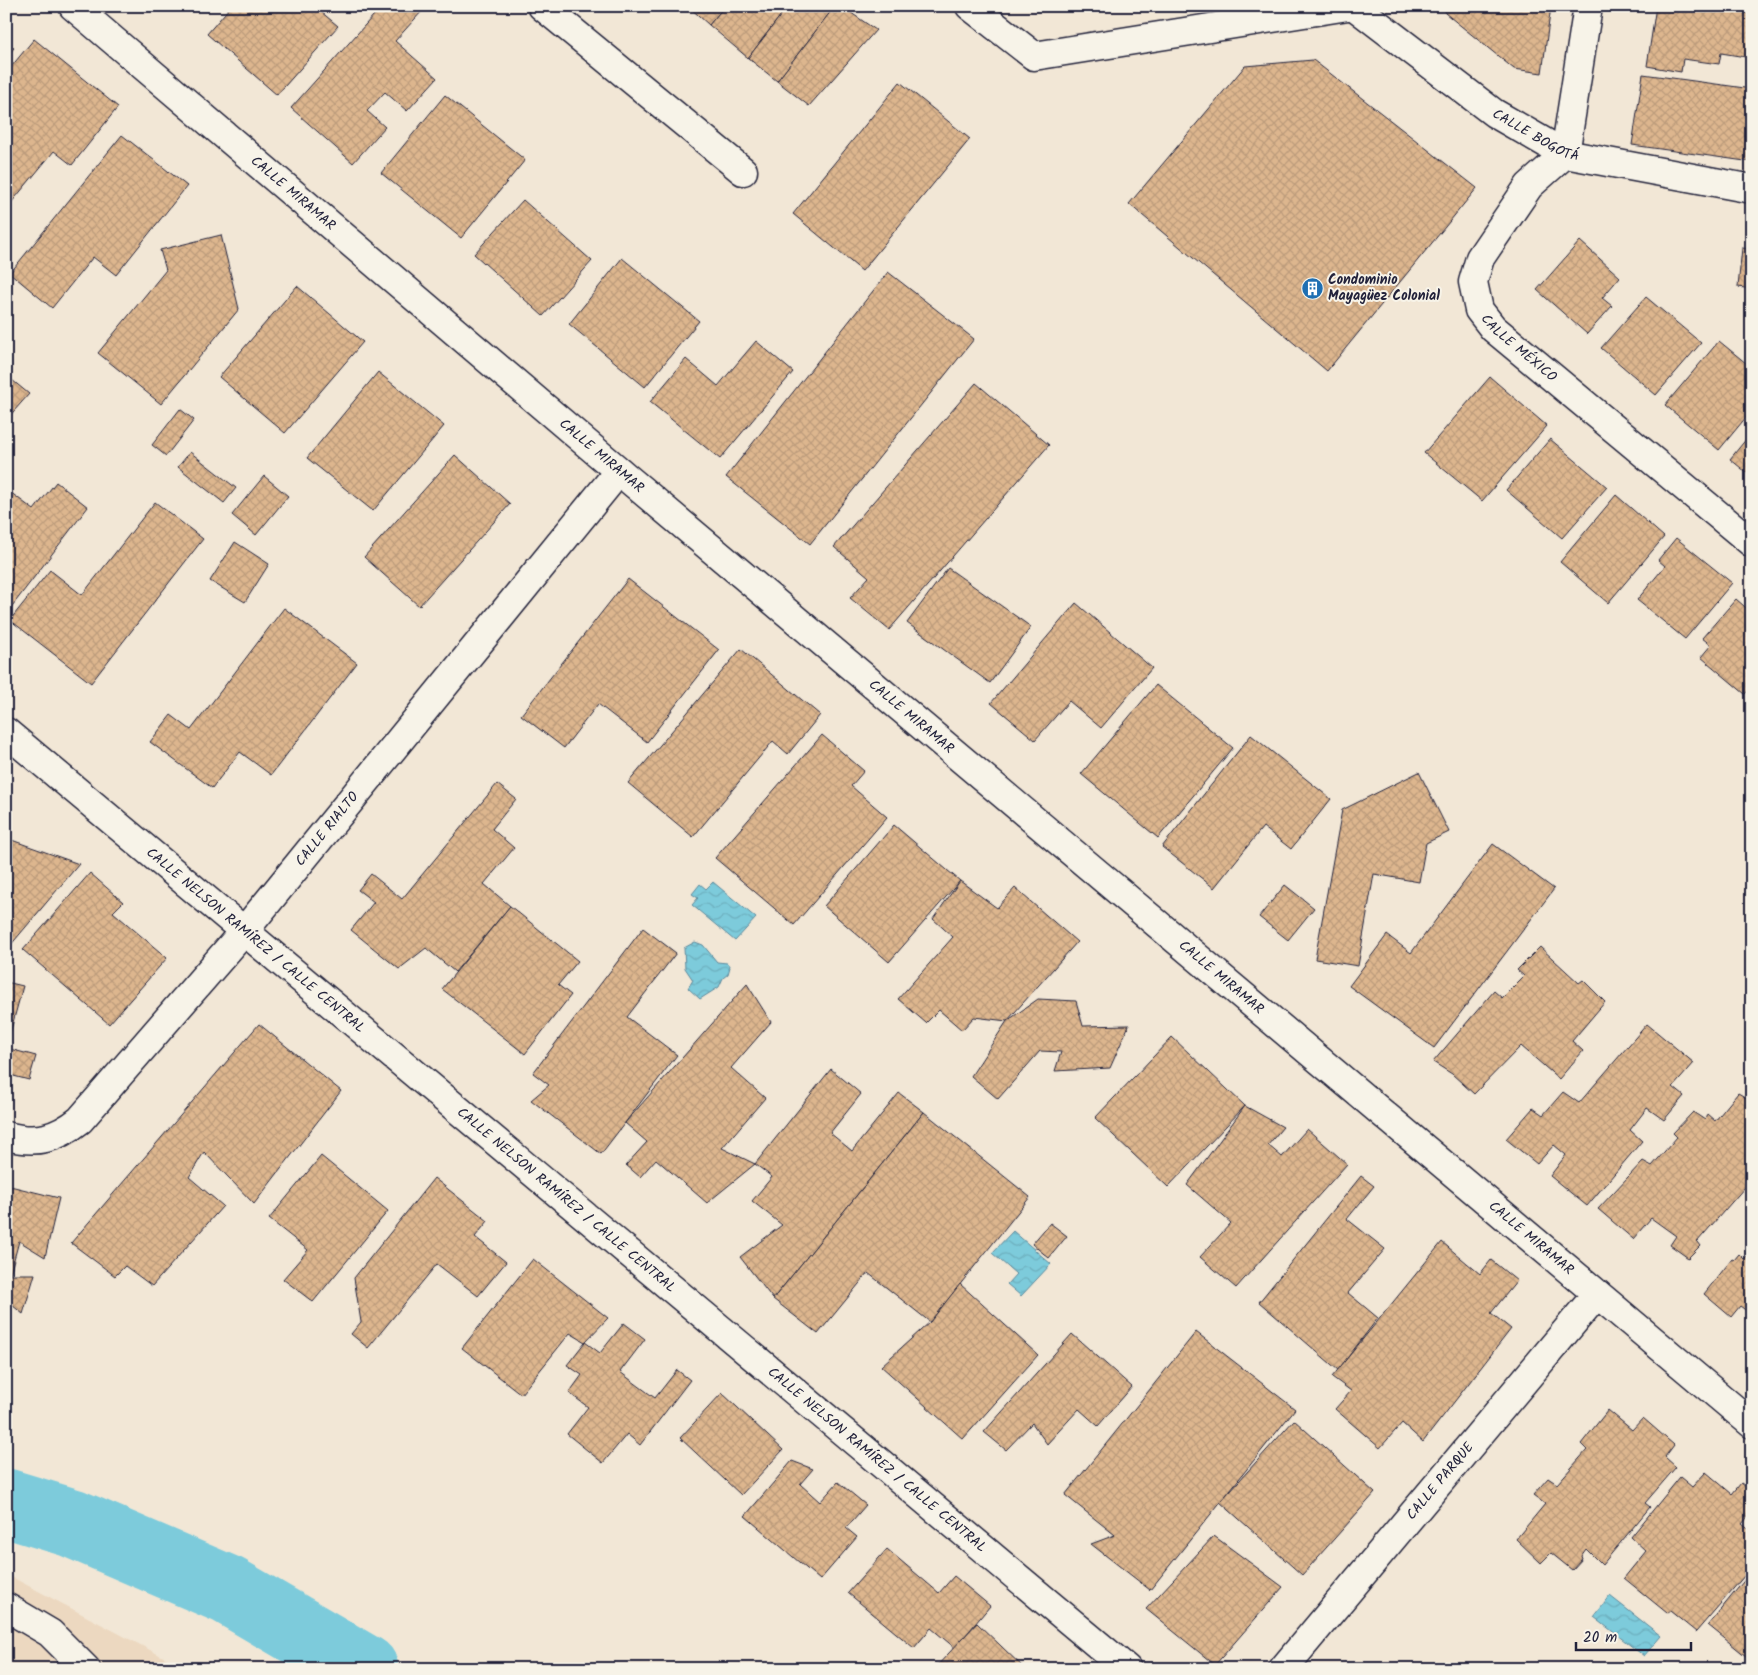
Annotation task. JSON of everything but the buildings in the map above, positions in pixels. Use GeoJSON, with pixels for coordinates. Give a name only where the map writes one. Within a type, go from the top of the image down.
{"type":"FeatureCollection","features":[{"type":"Feature","properties":{"kind":"street","name":"CALLE MIRAMAR"},"geometry":{"type":"LineString","coordinates":[[73,6],[619,471],[1752,1424]]}},
{"type":"Feature","properties":{"kind":"street"},"geometry":{"type":"LineString","coordinates":[[542,6],[743,171]]}},
{"type":"Feature","properties":{"kind":"street"},"geometry":{"type":"LineString","coordinates":[[970,6],[1034,56],[1348,6]]}},
{"type":"Feature","properties":{"kind":"street","name":"CALLE BOGOTÁ"},"geometry":{"type":"LineString","coordinates":[[1354,6],[1494,113],[1565,154],[1752,189]]}},
{"type":"Feature","properties":{"kind":"street"},"geometry":{"type":"LineString","coordinates":[[1565,154],[1588,6]]}},
{"type":"Feature","properties":{"kind":"street","name":"CALLE MÉXICO"},"geometry":{"type":"LineString","coordinates":[[1565,154],[1529,186],[1480,258],[1473,282],[1479,310],[1493,328],[1752,544]]}},
{"type":"Feature","properties":{"kind":"street","name":"CALLE RIALTO"},"geometry":{"type":"LineString","coordinates":[[6,1136],[20,1140],[44,1139],[65,1132],[80,1120],[245,930],[619,471]]}},
{"type":"Feature","properties":{"kind":"street","name":"CALLE NELSON RAMÍREZ / CALLE CENTRAL"},"geometry":{"type":"LineString","coordinates":[[6,732],[1127,1669]]}},
{"type":"Feature","properties":{"kind":"street","name":"CALLE PARQUE"},"geometry":{"type":"LineString","coordinates":[[1283,1669],[1597,1294]]}},
{"type":"Feature","properties":{"kind":"street"},"geometry":{"type":"LineString","coordinates":[[6,1607],[50,1633],[86,1669]]}},
{"type":"Feature","properties":{"kind":"shaded area"},"geometry":{"type":"Polygon","coordinates":[[[6,1574],[186,1669],[6,1669],[6,1574]]]}},
{"type":"Feature","properties":{"kind":"water"},"geometry":{"type":"Polygon","coordinates":[[[713,882],[756,918],[735,941],[692,905],[698,898],[692,894],[700,884],[706,889],[713,882]]]}},
{"type":"Feature","properties":{"kind":"water"},"geometry":{"type":"Polygon","coordinates":[[[695,942],[703,945],[717,962],[727,963],[730,967],[728,974],[723,978],[719,987],[700,999],[688,988],[693,980],[685,968],[684,948],[695,942]]]}},
{"type":"Feature","properties":{"kind":"water"},"geometry":{"type":"Polygon","coordinates":[[[1013,1231],[1051,1264],[1021,1296],[1007,1284],[1016,1274],[992,1253],[1013,1231]]]}},
{"type":"Feature","properties":{"kind":"water"},"geometry":{"type":"Polygon","coordinates":[[[1610,1596],[1661,1636],[1644,1656],[1594,1617],[1610,1596]]]}},
{"type":"Feature","properties":{"kind":"waterway"},"geometry":{"type":"LineString","coordinates":[[6,1503],[72,1523],[228,1590],[364,1669]]}},
{"type":"Feature","properties":{"kind":"place","name":"Condominio Mayagüez Colonial"},"geometry":{"type":"Point","coordinates":[1312,288]}}]}
